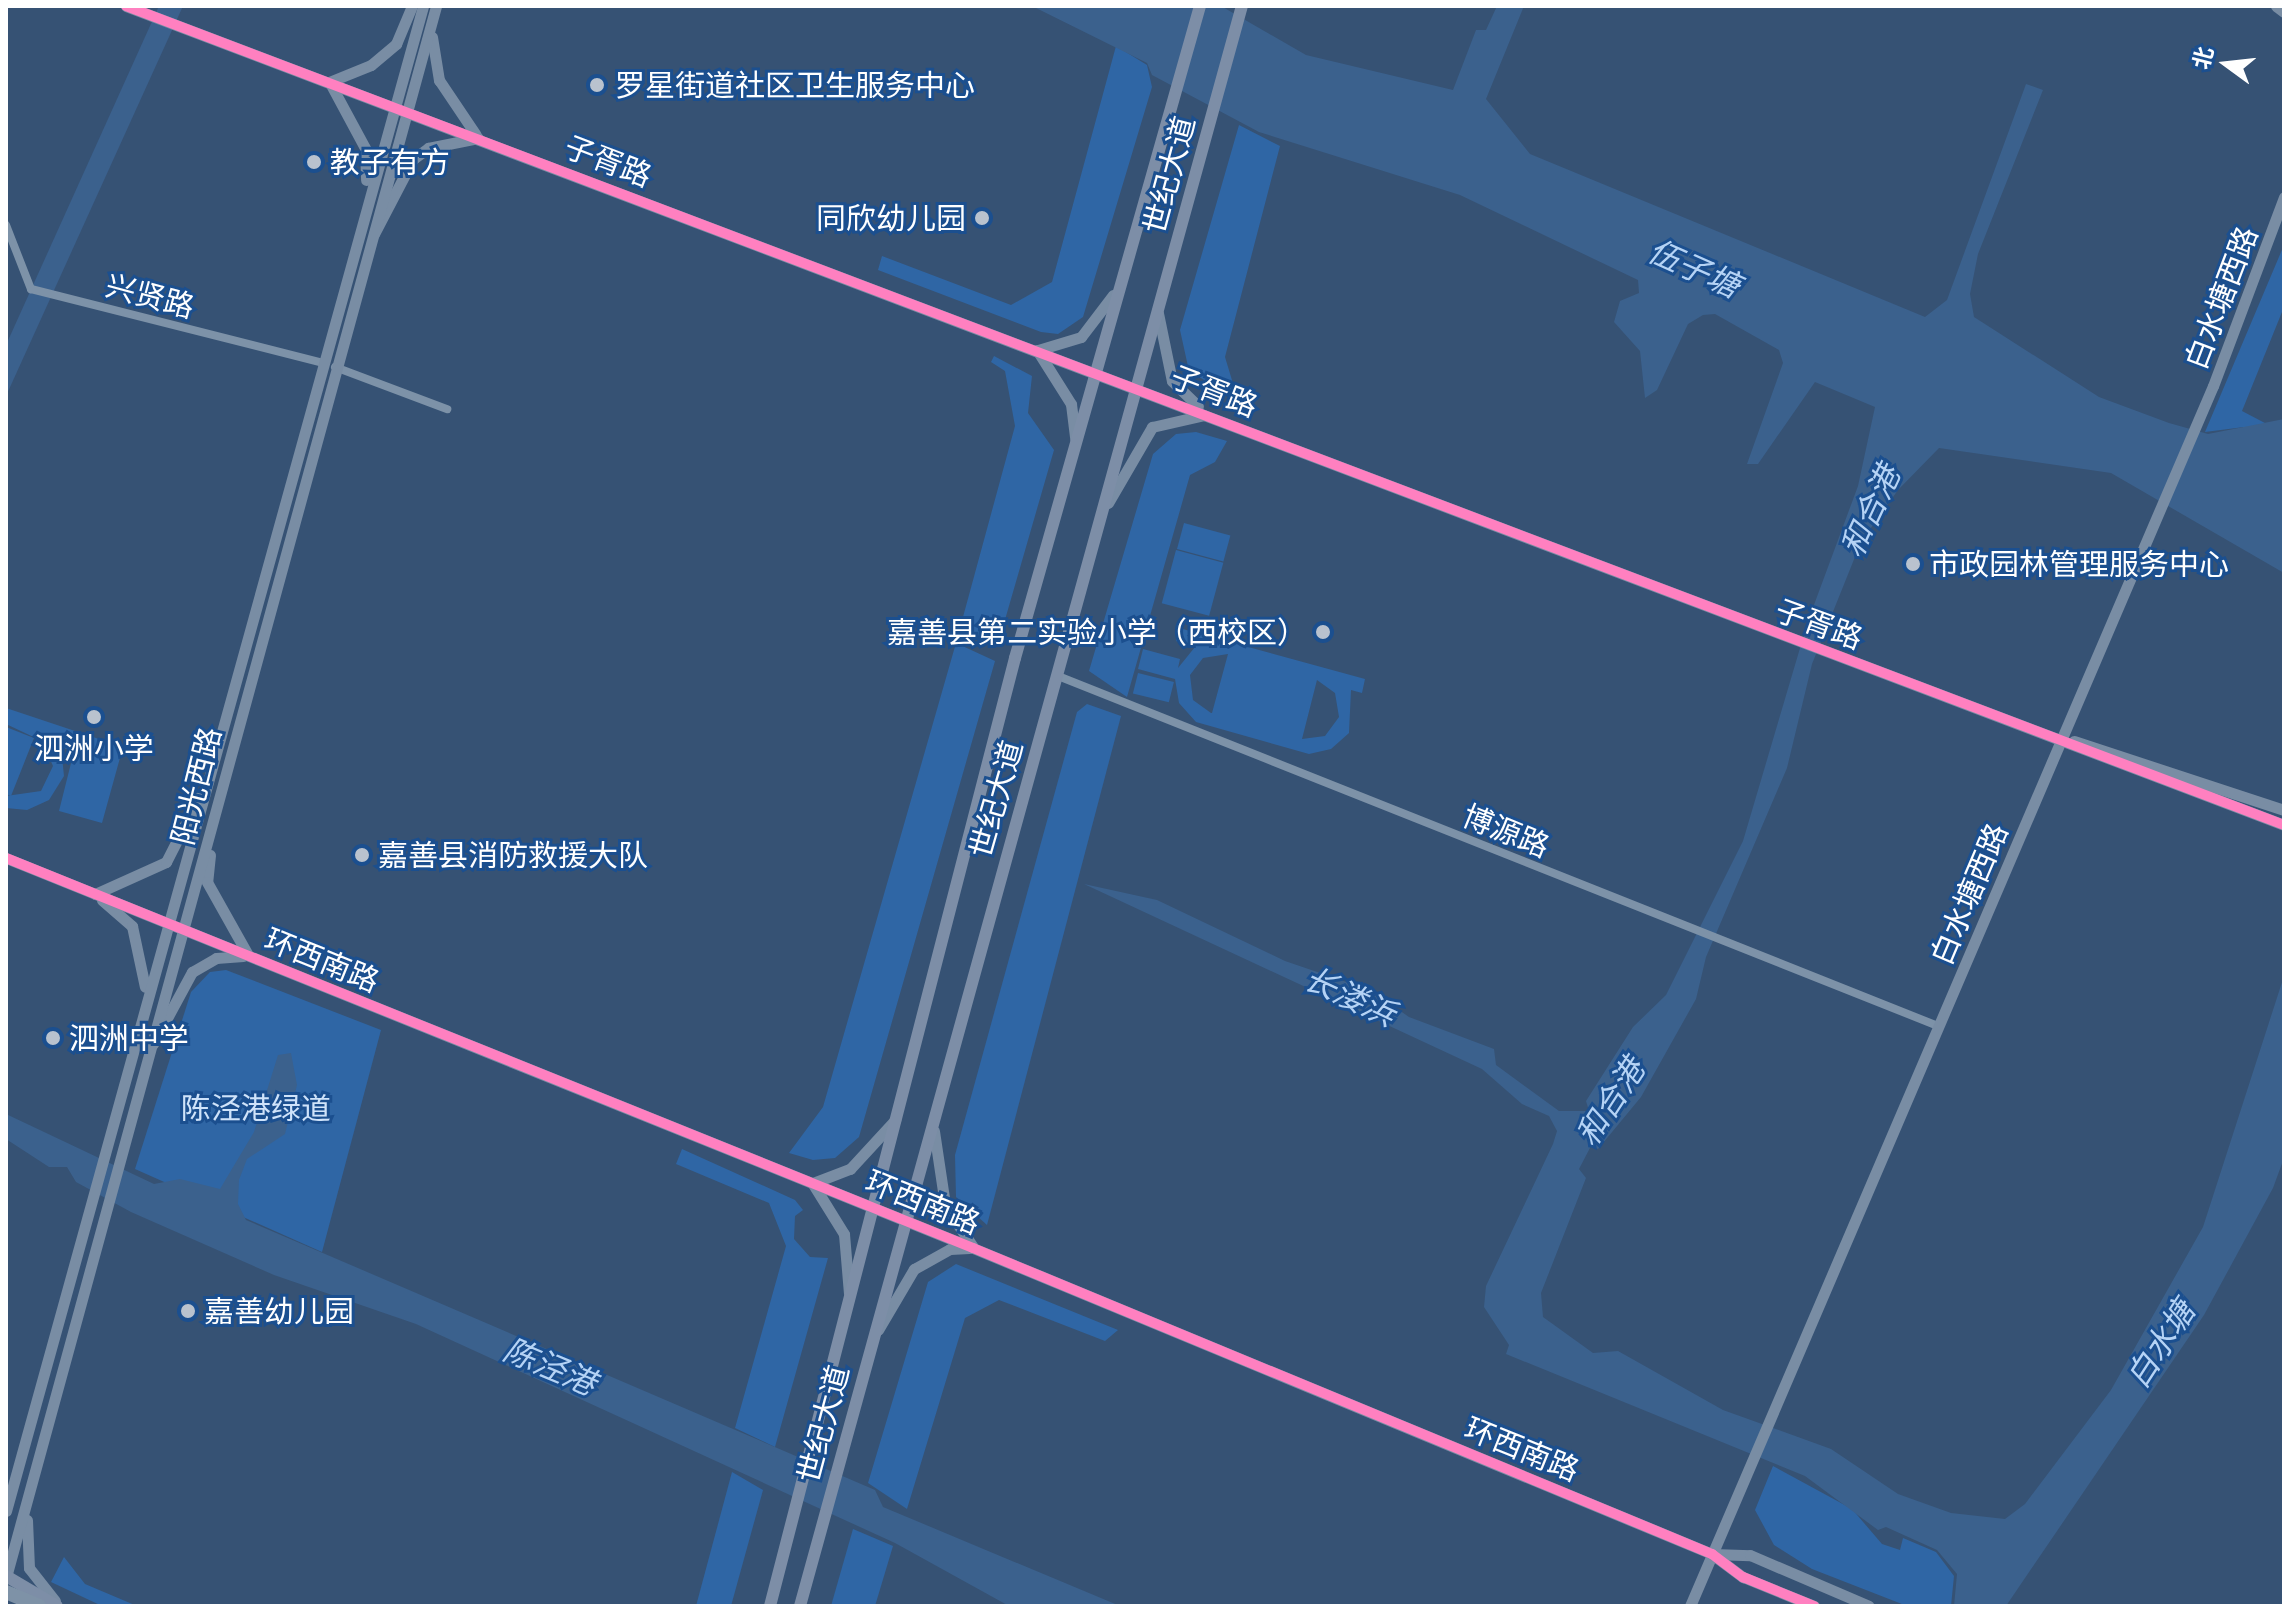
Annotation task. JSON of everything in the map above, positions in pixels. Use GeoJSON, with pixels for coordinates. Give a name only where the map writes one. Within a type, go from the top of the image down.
{"type":"FeatureCollection","features":[{"type":"Feature","properties":{"kind":"highway"},"geometry":{"type":"LineString","coordinates":[[6,1592],[39,1606]]}},
{"type":"Feature","properties":{"kind":"main road","name":"世纪大道"},"geometry":{"type":"LineString","coordinates":[[770,1606],[878,1209],[1076,445],[1200,6]]}},
{"type":"Feature","properties":{"kind":"main road","name":"世纪大道"},"geometry":{"type":"LineString","coordinates":[[800,1606],[1242,6]]}},
{"type":"Feature","properties":{"kind":"main road"},"geometry":{"type":"LineString","coordinates":[[6,1576],[59,1606]]}},
{"type":"Feature","properties":{"kind":"street","name":"子胥路"},"geometry":{"type":"LineString","coordinates":[[126,6],[1137,387],[1795,641],[2284,825]]}},
{"type":"Feature","properties":{"kind":"street"},"geometry":{"type":"LineString","coordinates":[[367,195],[365,148],[329,82],[371,65],[396,44],[412,6]]}},
{"type":"Feature","properties":{"kind":"street","name":"阳光西路"},"geometry":{"type":"LineString","coordinates":[[6,1576],[98,1201],[147,1052],[214,823],[329,365],[367,195],[423,6]]}},
{"type":"Feature","properties":{"kind":"street","name":"阳光西路"},"geometry":{"type":"LineString","coordinates":[[112,1152],[146,996],[329,365],[372,236],[436,6]]}},
{"type":"Feature","properties":{"kind":"street"},"geometry":{"type":"LineString","coordinates":[[2276,6],[2284,12]]}},
{"type":"Feature","properties":{"kind":"street"},"geometry":{"type":"LineString","coordinates":[[372,236],[413,159],[428,148],[478,138],[439,80],[432,24]]}},
{"type":"Feature","properties":{"kind":"street","name":"白水塘西路"},"geometry":{"type":"LineString","coordinates":[[1690,1606],[2213,386],[2284,197]]}},
{"type":"Feature","properties":{"kind":"street","name":"兴贤路"},"geometry":{"type":"LineString","coordinates":[[6,225],[31,289],[329,365],[447,409]]}},
{"type":"Feature","properties":{"kind":"street"},"geometry":{"type":"LineString","coordinates":[[1076,445],[1071,404],[1037,350],[1094,326],[1129,257]]}},
{"type":"Feature","properties":{"kind":"street"},"geometry":{"type":"LineString","coordinates":[[1158,313],[1172,381],[1208,414]]}},
{"type":"Feature","properties":{"kind":"street"},"geometry":{"type":"LineString","coordinates":[[1102,515],[1152,427],[1208,414]]}},
{"type":"Feature","properties":{"kind":"street","name":"博源路"},"geometry":{"type":"LineString","coordinates":[[1058,676],[1687,929],[1938,1026]]}},
{"type":"Feature","properties":{"kind":"street","name":"子胥路"},"geometry":{"type":"LineString","coordinates":[[2061,739],[2099,743],[2284,810]]}},
{"type":"Feature","properties":{"kind":"street"},"geometry":{"type":"LineString","coordinates":[[146,996],[132,926],[95,894],[166,862],[207,785]]}},
{"type":"Feature","properties":{"kind":"street"},"geometry":{"type":"LineString","coordinates":[[147,1052],[192,972],[216,958],[248,956],[207,882],[214,823]]}},
{"type":"Feature","properties":{"kind":"street","name":"环西南路"},"geometry":{"type":"LineString","coordinates":[[6,858],[906,1220],[1712,1554],[1743,1577],[1814,1606]]}},
{"type":"Feature","properties":{"kind":"street"},"geometry":{"type":"LineString","coordinates":[[850,1311],[844,1234],[813,1183],[868,1155],[902,1110]]}},
{"type":"Feature","properties":{"kind":"street"},"geometry":{"type":"LineString","coordinates":[[934,1120],[934,1170],[945,1205],[973,1248]]}},
{"type":"Feature","properties":{"kind":"street"},"geometry":{"type":"LineString","coordinates":[[6,1511],[98,1201]]}},
{"type":"Feature","properties":{"kind":"street"},"geometry":{"type":"LineString","coordinates":[[875,1335],[914,1269],[950,1249],[973,1248]]}},
{"type":"Feature","properties":{"kind":"street"},"geometry":{"type":"LineString","coordinates":[[6,1481],[26,1442]]}},
{"type":"Feature","properties":{"kind":"street"},"geometry":{"type":"LineString","coordinates":[[29,1492],[29,1568],[59,1606]]}},
{"type":"Feature","properties":{"kind":"street","name":"环西南路"},"geometry":{"type":"LineString","coordinates":[[1712,1554],[1750,1555],[1869,1606]]}},
{"type":"Feature","properties":{"kind":"green space"},"geometry":{"type":"Polygon","coordinates":[[[1116,46],[1147,65],[1152,87],[1083,317],[1058,334],[1041,332],[878,270],[882,256],[1011,305],[1052,282],[1116,46]]]}},
{"type":"Feature","properties":{"kind":"green space"},"geometry":{"type":"Polygon","coordinates":[[[1239,125],[1280,146],[1225,357],[1238,400],[1189,371],[1180,330],[1239,125]]]}},
{"type":"Feature","properties":{"kind":"green space"},"geometry":{"type":"Polygon","coordinates":[[[2284,245],[2284,307],[2242,411],[2284,433],[2284,448],[2244,427],[2205,432],[2284,245]]]}},
{"type":"Feature","properties":{"kind":"green space"},"geometry":{"type":"Polygon","coordinates":[[[994,356],[1032,376],[1028,413],[1054,450],[998,644],[960,628],[1015,426],[1005,371],[991,362],[994,356]]]}},
{"type":"Feature","properties":{"kind":"green space"},"geometry":{"type":"Polygon","coordinates":[[[1196,432],[1227,441],[1215,462],[1190,475],[1127,697],[1089,671],[1153,454],[1176,434],[1196,432]]]}},
{"type":"Feature","properties":{"kind":"green space"},"geometry":{"type":"Polygon","coordinates":[[[1184,523],[1230,535],[1223,562],[1177,549],[1184,523]]]}},
{"type":"Feature","properties":{"kind":"green space"},"geometry":{"type":"Polygon","coordinates":[[[1176,550],[1223,563],[1209,616],[1162,603],[1176,550]]]}},
{"type":"Feature","properties":{"kind":"green space"},"geometry":{"type":"Polygon","coordinates":[[[1179,628],[1365,679],[1362,693],[1351,690],[1349,733],[1331,749],[1309,754],[1196,722],[1179,703],[1175,679],[1138,669],[1143,649],[1180,659],[1178,668],[1195,647],[1176,641],[1179,628]],[[1228,654],[1203,658],[1190,675],[1193,700],[1211,713],[1212,713],[1228,654]],[[1317,680],[1302,739],[1325,736],[1339,717],[1335,693],[1317,680]]]}},
{"type":"Feature","properties":{"kind":"green space"},"geometry":{"type":"Polygon","coordinates":[[[956,643],[995,661],[859,1137],[835,1158],[813,1160],[789,1153],[823,1107],[956,643]]]}},
{"type":"Feature","properties":{"kind":"green space"},"geometry":{"type":"Polygon","coordinates":[[[1138,673],[1174,682],[1169,702],[1133,693],[1138,673]]]}},
{"type":"Feature","properties":{"kind":"green space"},"geometry":{"type":"Polygon","coordinates":[[[1087,704],[1121,716],[987,1225],[956,1197],[955,1155],[1077,712],[1087,704]]]}},
{"type":"Feature","properties":{"kind":"green space"},"geometry":{"type":"Polygon","coordinates":[[[6,708],[123,747],[102,823],[59,811],[76,743],[73,751],[61,747],[64,776],[49,800],[27,810],[6,808],[6,796],[41,791],[53,766],[42,741],[6,724],[6,708]]]}},
{"type":"Feature","properties":{"kind":"green space"},"geometry":{"type":"Polygon","coordinates":[[[6,727],[34,738],[11,796],[6,794],[6,727]]]}},
{"type":"Feature","properties":{"kind":"green space","name":"陈泾港绿道"},"geometry":{"type":"Polygon","coordinates":[[[226,970],[381,1030],[322,1252],[135,1169],[191,992],[210,972],[226,970]]]}},
{"type":"Feature","properties":{"kind":"green space"},"geometry":{"type":"Polygon","coordinates":[[[682,1149],[795,1200],[803,1210],[795,1216],[794,1239],[810,1257],[828,1258],[775,1447],[735,1428],[786,1246],[769,1203],[676,1164],[682,1149]]]}},
{"type":"Feature","properties":{"kind":"green space"},"geometry":{"type":"Polygon","coordinates":[[[956,1264],[1118,1330],[1105,1341],[999,1300],[965,1318],[907,1509],[868,1483],[928,1282],[956,1264]]]}},
{"type":"Feature","properties":{"kind":"green space"},"geometry":{"type":"Polygon","coordinates":[[[1773,1466],[1852,1509],[1882,1544],[1900,1550],[1903,1538],[1936,1552],[1954,1576],[1951,1606],[1907,1606],[1812,1569],[1774,1545],[1755,1510],[1773,1466]]]}},
{"type":"Feature","properties":{"kind":"green space"},"geometry":{"type":"Polygon","coordinates":[[[732,1472],[763,1490],[731,1606],[696,1606],[732,1472]]]}},
{"type":"Feature","properties":{"kind":"green space"},"geometry":{"type":"Polygon","coordinates":[[[853,1529],[893,1546],[875,1606],[831,1606],[853,1529]]]}},
{"type":"Feature","properties":{"kind":"green space"},"geometry":{"type":"Polygon","coordinates":[[[64,1557],[85,1584],[137,1606],[102,1606],[51,1582],[64,1557]]]}},
{"type":"Feature","properties":{"kind":"water"},"geometry":{"type":"Polygon","coordinates":[[[159,6],[183,6],[6,396],[6,345],[159,6]]]}},
{"type":"Feature","properties":{"kind":"water"},"geometry":{"type":"Polygon","coordinates":[[[1032,6],[1221,6],[1306,55],[1453,90],[1476,30],[1486,30],[1497,6],[1524,6],[1486,99],[1530,154],[1925,317],[1947,300],[2026,84],[2043,90],[1978,254],[1970,294],[1974,317],[2099,397],[2169,423],[2208,434],[2284,419],[2284,573],[2111,473],[1939,448],[1898,490],[1861,542],[1812,664],[1787,768],[1706,957],[1696,999],[1641,1097],[1598,1149],[1591,1146],[1579,1169],[1586,1178],[1541,1293],[1543,1317],[1593,1353],[1618,1351],[1723,1410],[1831,1449],[1898,1494],[1951,1513],[2005,1519],[2025,1504],[2111,1390],[2203,1227],[2284,976],[2284,1158],[2273,1188],[2204,1315],[2006,1606],[1954,1606],[1957,1574],[1937,1550],[1886,1527],[1878,1530],[1805,1476],[1506,1354],[1509,1345],[1484,1307],[1486,1286],[1553,1144],[1557,1131],[1549,1116],[1522,1104],[1482,1069],[1084,884],[1157,900],[1285,961],[1370,990],[1409,1017],[1494,1049],[1496,1065],[1559,1111],[1589,1111],[1586,1101],[1633,1027],[1666,995],[1743,841],[1808,621],[1858,486],[1875,407],[1815,382],[1758,464],[1747,464],[1783,363],[1779,350],[1715,314],[1703,315],[1688,324],[1657,390],[1645,398],[1640,351],[1614,322],[1620,301],[1639,293],[1638,280],[1460,195],[1259,132],[1152,75],[1147,63],[1032,6]]]}},
{"type":"Feature","properties":{"kind":"water","name":"陈泾港"},"geometry":{"type":"Polygon","coordinates":[[[291,1053],[297,1085],[285,1134],[247,1159],[239,1180],[238,1204],[246,1220],[875,1490],[883,1507],[1120,1606],[1009,1606],[895,1543],[416,1324],[274,1275],[131,1212],[76,1182],[67,1167],[49,1167],[6,1139],[6,1114],[154,1184],[180,1179],[220,1189],[254,1132],[278,1055],[291,1053]]]}},
{"type":"Feature","properties":{"kind":"cycle path"},"geometry":{"type":"LineString","coordinates":[[126,6],[2284,825]]}},
{"type":"Feature","properties":{"kind":"cycle path"},"geometry":{"type":"LineString","coordinates":[[6,858],[973,1248],[1712,1554],[1743,1577],[1814,1606]]}},
{"type":"Feature","properties":{"kind":"place","name":"罗星街道社区卫生服务中心"},"geometry":{"type":"Point","coordinates":[597,85]}},
{"type":"Feature","properties":{"kind":"place","name":"教子有方"},"geometry":{"type":"Point","coordinates":[314,162]}},
{"type":"Feature","properties":{"kind":"place","name":"同欣幼儿园"},"geometry":{"type":"Point","coordinates":[982,218]}},
{"type":"Feature","properties":{"kind":"place","name":"市政园林管理服务中心"},"geometry":{"type":"Point","coordinates":[1913,564]}},
{"type":"Feature","properties":{"kind":"place","name":"嘉善县第二实验小学（西校区）"},"geometry":{"type":"Point","coordinates":[1323,632]}},
{"type":"Feature","properties":{"kind":"place","name":"泗洲小学"},"geometry":{"type":"Point","coordinates":[94,717]}},
{"type":"Feature","properties":{"kind":"place","name":"嘉善县消防救援大队"},"geometry":{"type":"Point","coordinates":[362,855]}},
{"type":"Feature","properties":{"kind":"place","name":"泗洲中学"},"geometry":{"type":"Point","coordinates":[53,1038]}},
{"type":"Feature","properties":{"kind":"place","name":"嘉善幼儿园"},"geometry":{"type":"Point","coordinates":[188,1311]}},
{"type":"Feature","properties":{"kind":"water label","name":"伍子塘"},"geometry":{"type":"Point","coordinates":[1694,268]}},
{"type":"Feature","properties":{"kind":"water label","name":"和合港"},"geometry":{"type":"Point","coordinates":[1870,511]}},
{"type":"Feature","properties":{"kind":"water label","name":"长溇浜"},"geometry":{"type":"Point","coordinates":[1350,996]}},
{"type":"Feature","properties":{"kind":"water label","name":"和合港"},"geometry":{"type":"Point","coordinates":[1610,1102]}},
{"type":"Feature","properties":{"kind":"water label","name":"白水塘"},"geometry":{"type":"Point","coordinates":[2160,1344]}}]}
